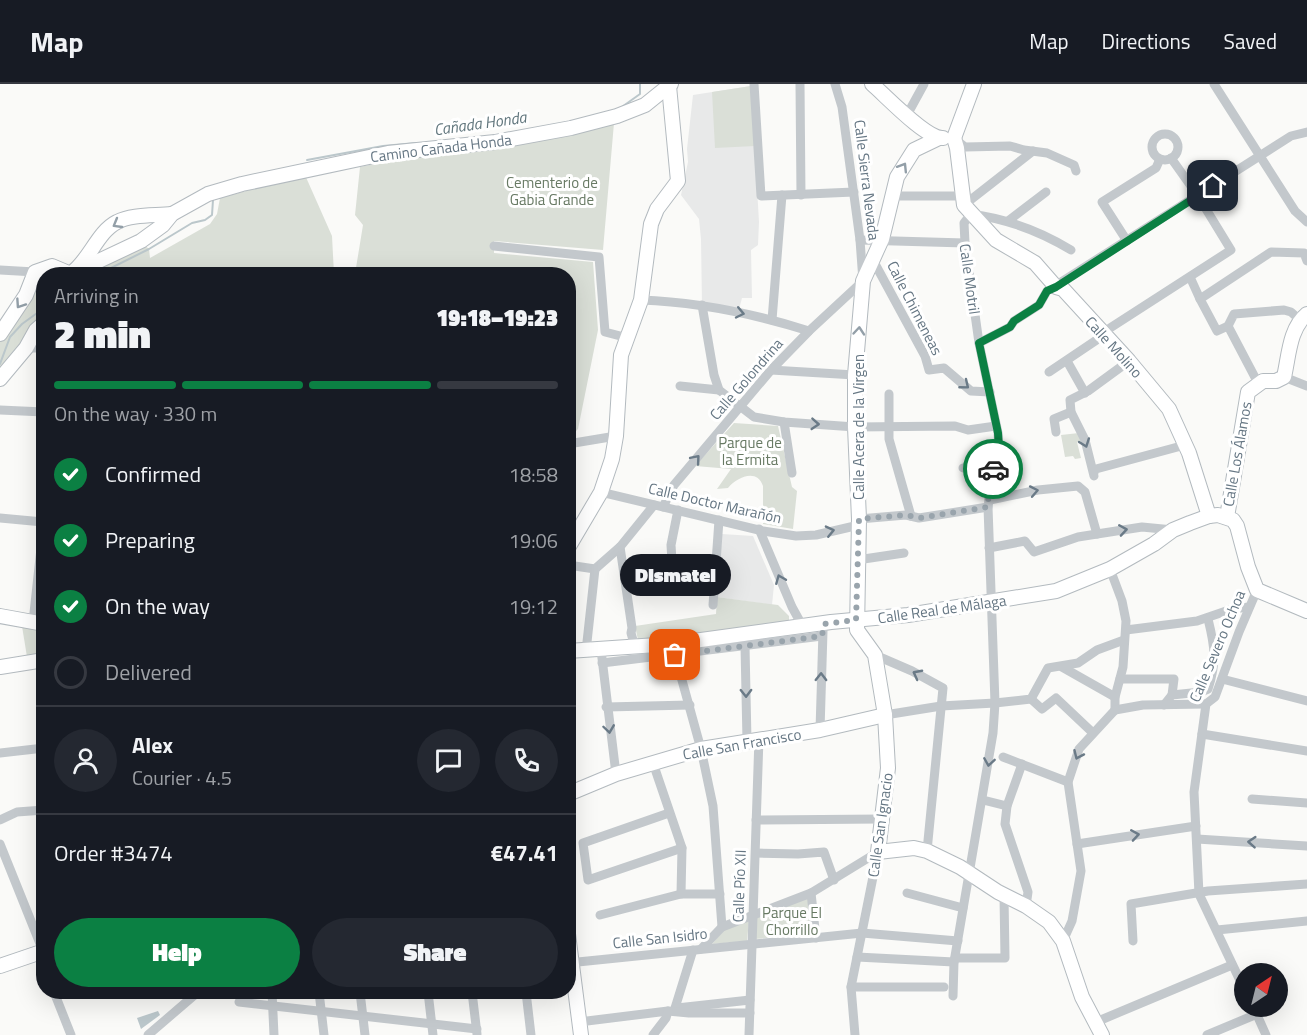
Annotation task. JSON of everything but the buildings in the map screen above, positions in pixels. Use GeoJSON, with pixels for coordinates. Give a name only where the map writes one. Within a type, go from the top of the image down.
{"type":"FeatureCollection","features":[{"type":"Feature","properties":{"kind":"street"},"geometry":{"type":"LineString","coordinates":[[754,84],[761,196],[854,192]]}},
{"type":"Feature","properties":{"kind":"street"},"geometry":{"type":"LineString","coordinates":[[800,84],[801,195]]}},
{"type":"Feature","properties":{"kind":"street","name":"Calle Sierra Nevada"},"geometry":{"type":"LineString","coordinates":[[835,84],[842,107],[860,240],[863,281]]}},
{"type":"Feature","properties":{"kind":"street"},"geometry":{"type":"LineString","coordinates":[[872,84],[926,132],[939,138],[954,138],[965,147],[1010,146],[1047,153],[1074,165],[1076,171]]}},
{"type":"Feature","properties":{"kind":"street"},"geometry":{"type":"LineString","coordinates":[[907,115],[924,84]]}},
{"type":"Feature","properties":{"kind":"street"},"geometry":{"type":"LineString","coordinates":[[954,138],[974,84]]}},
{"type":"Feature","properties":{"kind":"street"},"geometry":{"type":"LineString","coordinates":[[1215,84],[1295,211],[1307,222]]}},
{"type":"Feature","properties":{"kind":"street"},"geometry":{"type":"LineString","coordinates":[[576,534],[601,492],[612,459],[616,436],[621,355],[641,300],[652,219],[678,181],[670,85]]}},
{"type":"Feature","properties":{"kind":"street","name":"Camino Cañada Honda"},"geometry":{"type":"LineString","coordinates":[[172,214],[208,194],[253,182],[388,153],[495,142],[617,116],[645,105],[670,85]]}},
{"type":"Feature","properties":{"kind":"street"},"geometry":{"type":"LineString","coordinates":[[979,343],[1010,327],[1014,321],[1039,305],[1047,291],[1259,155],[1291,136],[1307,132]]}},
{"type":"Feature","properties":{"kind":"street"},"geometry":{"type":"LineString","coordinates":[[1164,134],[1172,137],[1177,144],[1176,152],[1171,158],[1160,159],[1153,153],[1152,145],[1156,137],[1164,134]]}},
{"type":"Feature","properties":{"kind":"street","name":"Calle Acera de la Virgen"},"geometry":{"type":"LineString","coordinates":[[856,620],[859,522],[855,375],[863,281],[874,262],[882,239],[897,177],[914,150],[939,138]]}},
{"type":"Feature","properties":{"kind":"street","name":"Calle Motril"},"geometry":{"type":"LineString","coordinates":[[953,996],[955,960],[983,800],[995,704],[989,482],[999,449],[979,343],[965,243],[966,205],[954,138]]}},
{"type":"Feature","properties":{"kind":"street"},"geometry":{"type":"LineString","coordinates":[[966,205],[1033,151]]}},
{"type":"Feature","properties":{"kind":"street"},"geometry":{"type":"LineString","coordinates":[[1049,372],[1104,335],[1110,328],[1232,250],[1171,158]]}},
{"type":"Feature","properties":{"kind":"street"},"geometry":{"type":"LineString","coordinates":[[1127,241],[1102,202],[1156,168],[1160,159]]}},
{"type":"Feature","properties":{"kind":"street"},"geometry":{"type":"LineString","coordinates":[[1008,221],[1046,192]]}},
{"type":"Feature","properties":{"kind":"street"},"geometry":{"type":"LineString","coordinates":[[772,320],[782,195]]}},
{"type":"Feature","properties":{"kind":"street"},"geometry":{"type":"LineString","coordinates":[[894,196],[966,205],[1048,236],[1071,250]]}},
{"type":"Feature","properties":{"kind":"street","name":"Calle Molino"},"geometry":{"type":"LineString","coordinates":[[966,205],[996,240],[1035,263],[1056,287],[1063,289],[1169,409],[1185,445],[1209,516]]}},
{"type":"Feature","properties":{"kind":"street"},"geometry":{"type":"LineString","coordinates":[[78,267],[115,223],[128,219],[172,214]]}},
{"type":"Feature","properties":{"kind":"street"},"geometry":{"type":"LineString","coordinates":[[85,267],[141,241],[163,225],[172,214]]}},
{"type":"Feature","properties":{"kind":"street"},"geometry":{"type":"LineString","coordinates":[[860,240],[965,243]]}},
{"type":"Feature","properties":{"kind":"street"},"geometry":{"type":"LineString","coordinates":[[494,246],[599,257],[605,332],[628,338]]}},
{"type":"Feature","properties":{"kind":"street"},"geometry":{"type":"LineString","coordinates":[[1200,299],[1271,252],[1304,253],[1307,261]]}},
{"type":"Feature","properties":{"kind":"street","name":"Calle Chimeneas"},"geometry":{"type":"LineString","coordinates":[[874,262],[926,357],[929,370],[944,368],[971,391],[990,392]]}},
{"type":"Feature","properties":{"kind":"street"},"geometry":{"type":"LineString","coordinates":[[0,270],[35,272],[26,295],[0,334]]}},
{"type":"Feature","properties":{"kind":"street"},"geometry":{"type":"LineString","coordinates":[[1190,277],[1217,331],[1228,326],[1234,314],[1284,310],[1303,317],[1290,345],[1284,377],[1307,386]]}},
{"type":"Feature","properties":{"kind":"street","name":"Calle Golondrina"},"geometry":{"type":"LineString","coordinates":[[595,569],[620,548],[658,506],[771,370],[863,281]]}},
{"type":"Feature","properties":{"kind":"street"},"geometry":{"type":"LineString","coordinates":[[641,300],[702,305],[772,320],[809,331]]}},
{"type":"Feature","properties":{"kind":"street"},"geometry":{"type":"LineString","coordinates":[[702,305],[714,375],[719,390],[754,417],[784,422],[855,427],[955,426],[968,430],[996,426]]}},
{"type":"Feature","properties":{"kind":"street"},"geometry":{"type":"LineString","coordinates":[[1228,326],[1258,385]]}},
{"type":"Feature","properties":{"kind":"street"},"geometry":{"type":"LineString","coordinates":[[0,379],[26,348],[36,330]]}},
{"type":"Feature","properties":{"kind":"street"},"geometry":{"type":"LineString","coordinates":[[26,348],[36,348]]}},
{"type":"Feature","properties":{"kind":"street"},"geometry":{"type":"LineString","coordinates":[[1066,361],[1085,393]]}},
{"type":"Feature","properties":{"kind":"street"},"geometry":{"type":"LineString","coordinates":[[1129,361],[1085,393],[1070,400],[1071,412],[1085,440],[1094,474],[1096,470],[1185,445]]}},
{"type":"Feature","properties":{"kind":"street"},"geometry":{"type":"LineString","coordinates":[[771,370],[855,375]]}},
{"type":"Feature","properties":{"kind":"street","name":"Calle Los Álamos"},"geometry":{"type":"LineString","coordinates":[[1227,517],[1248,393],[1263,381],[1276,381],[1284,377]]}},
{"type":"Feature","properties":{"kind":"street"},"geometry":{"type":"LineString","coordinates":[[680,386],[719,390]]}},
{"type":"Feature","properties":{"kind":"street"},"geometry":{"type":"LineString","coordinates":[[889,394],[888,426],[891,449],[911,516]]}},
{"type":"Feature","properties":{"kind":"street"},"geometry":{"type":"LineString","coordinates":[[0,410],[36,412]]}},
{"type":"Feature","properties":{"kind":"street"},"geometry":{"type":"LineString","coordinates":[[1056,432],[1054,419],[1071,412]]}},
{"type":"Feature","properties":{"kind":"street"},"geometry":{"type":"LineString","coordinates":[[784,422],[792,473]]}},
{"type":"Feature","properties":{"kind":"street"},"geometry":{"type":"LineString","coordinates":[[576,443],[616,436]]}},
{"type":"Feature","properties":{"kind":"street"},"geometry":{"type":"LineString","coordinates":[[963,468],[979,467],[980,475],[987,478],[989,482]]}},
{"type":"Feature","properties":{"kind":"street","name":"Calle Doctor Marañón"},"geometry":{"type":"LineString","coordinates":[[601,492],[759,529],[801,536],[859,522],[911,516],[919,518],[1047,488],[1078,486],[1085,492],[1097,534]]}},
{"type":"Feature","properties":{"kind":"street"},"geometry":{"type":"LineString","coordinates":[[673,577],[670,545],[678,510]]}},
{"type":"Feature","properties":{"kind":"street","name":"Calle Real de Málaga"},"geometry":{"type":"LineString","coordinates":[[576,651],[586,651],[602,656],[675,655],[745,646],[823,630],[856,620],[930,612],[1061,591],[1110,569],[1173,530],[1209,516],[1227,517]]}},
{"type":"Feature","properties":{"kind":"street"},"geometry":{"type":"LineString","coordinates":[[1227,517],[1237,526],[1257,590],[1307,611]]}},
{"type":"Feature","properties":{"kind":"street"},"geometry":{"type":"LineString","coordinates":[[0,518],[36,521]]}},
{"type":"Feature","properties":{"kind":"street"},"geometry":{"type":"LineString","coordinates":[[713,605],[719,520]]}},
{"type":"Feature","properties":{"kind":"street"},"geometry":{"type":"LineString","coordinates":[[990,548],[1025,541],[1034,552],[1078,537],[1142,527],[1173,530]]}},
{"type":"Feature","properties":{"kind":"street"},"geometry":{"type":"LineString","coordinates":[[759,529],[792,607],[803,627]]}},
{"type":"Feature","properties":{"kind":"street"},"geometry":{"type":"LineString","coordinates":[[620,548],[631,633],[635,647]]}},
{"type":"Feature","properties":{"kind":"street"},"geometry":{"type":"LineString","coordinates":[[857,560],[904,553]]}},
{"type":"Feature","properties":{"kind":"street"},"geometry":{"type":"LineString","coordinates":[[576,566],[595,569],[586,651]]}},
{"type":"Feature","properties":{"kind":"street"},"geometry":{"type":"LineString","coordinates":[[1110,569],[1122,600],[1126,621],[1123,667],[1115,697],[1115,710]]}},
{"type":"Feature","properties":{"kind":"street"},"geometry":{"type":"LineString","coordinates":[[625,580],[715,576]]}},
{"type":"Feature","properties":{"kind":"street","name":"Calle Severo Ochoa"},"geometry":{"type":"LineString","coordinates":[[1234,969],[1199,894],[1194,792],[1206,704],[1215,696],[1257,590]]}},
{"type":"Feature","properties":{"kind":"street"},"geometry":{"type":"LineString","coordinates":[[1125,630],[1208,619],[1232,609],[1249,607]]}},
{"type":"Feature","properties":{"kind":"street"},"geometry":{"type":"LineString","coordinates":[[0,616],[36,623]]}},
{"type":"Feature","properties":{"kind":"street"},"geometry":{"type":"LineString","coordinates":[[1172,695],[1202,692],[1208,688],[1215,668],[1213,638],[1208,619]]}},
{"type":"Feature","properties":{"kind":"street","name":"Calle San Ignacio"},"geometry":{"type":"LineString","coordinates":[[855,1035],[852,987],[878,852],[888,768],[885,715],[875,655],[857,630],[856,620]]}},
{"type":"Feature","properties":{"kind":"street","name":"Calle Real de Málaga"},"geometry":{"type":"LineString","coordinates":[[602,656],[635,647],[803,627],[823,630]]}},
{"type":"Feature","properties":{"kind":"street"},"geometry":{"type":"LineString","coordinates":[[820,730],[823,630]]}},
{"type":"Feature","properties":{"kind":"street"},"geometry":{"type":"LineString","coordinates":[[1031,699],[1048,668],[1078,663],[1096,650],[1124,640]]}},
{"type":"Feature","properties":{"kind":"street","name":"Calle Pío XII"},"geometry":{"type":"LineString","coordinates":[[745,646],[753,740],[756,820],[749,1035]]}},
{"type":"Feature","properties":{"kind":"street"},"geometry":{"type":"LineString","coordinates":[[675,655],[690,705],[713,806],[722,927]]}},
{"type":"Feature","properties":{"kind":"street"},"geometry":{"type":"LineString","coordinates":[[875,655],[943,688],[927,851]]}},
{"type":"Feature","properties":{"kind":"street"},"geometry":{"type":"LineString","coordinates":[[602,656],[606,707],[616,774]]}},
{"type":"Feature","properties":{"kind":"street"},"geometry":{"type":"LineString","coordinates":[[0,667],[36,661]]}},
{"type":"Feature","properties":{"kind":"street"},"geometry":{"type":"LineString","coordinates":[[1062,667],[1115,697]]}},
{"type":"Feature","properties":{"kind":"street"},"geometry":{"type":"LineString","coordinates":[[1120,679],[1174,679],[1172,695],[1164,705]]}},
{"type":"Feature","properties":{"kind":"street"},"geometry":{"type":"LineString","coordinates":[[1222,679],[1307,701]]}},
{"type":"Feature","properties":{"kind":"street"},"geometry":{"type":"LineString","coordinates":[[1031,699],[1042,709],[1056,698],[1093,733]]}},
{"type":"Feature","properties":{"kind":"street"},"geometry":{"type":"LineString","coordinates":[[885,715],[941,706],[995,704],[1031,699]]}},
{"type":"Feature","properties":{"kind":"street"},"geometry":{"type":"LineString","coordinates":[[1063,941],[1072,921],[1081,876],[1068,782],[1079,749],[1115,710],[1143,705],[1206,704]]}},
{"type":"Feature","properties":{"kind":"street"},"geometry":{"type":"LineString","coordinates":[[606,707],[690,705]]}},
{"type":"Feature","properties":{"kind":"street","name":"Calle San Francisco"},"geometry":{"type":"LineString","coordinates":[[576,791],[616,774],[701,749],[820,730],[885,715]]}},
{"type":"Feature","properties":{"kind":"street"},"geometry":{"type":"LineString","coordinates":[[1202,734],[1307,751]]}},
{"type":"Feature","properties":{"kind":"street"},"geometry":{"type":"LineString","coordinates":[[0,753],[36,749]]}},
{"type":"Feature","properties":{"kind":"street"},"geometry":{"type":"LineString","coordinates":[[1002,757],[1068,782]]}},
{"type":"Feature","properties":{"kind":"street"},"geometry":{"type":"LineString","coordinates":[[653,763],[682,848],[681,894]]}},
{"type":"Feature","properties":{"kind":"street"},"geometry":{"type":"LineString","coordinates":[[1022,764],[1007,806],[1005,824],[1028,892],[1026,906]]}},
{"type":"Feature","properties":{"kind":"street"},"geometry":{"type":"LineString","coordinates":[[1252,799],[1307,804]]}},
{"type":"Feature","properties":{"kind":"street"},"geometry":{"type":"LineString","coordinates":[[983,800],[1007,806]]}},
{"type":"Feature","properties":{"kind":"street"},"geometry":{"type":"LineString","coordinates":[[0,820],[18,812],[36,811]]}},
{"type":"Feature","properties":{"kind":"street"},"geometry":{"type":"LineString","coordinates":[[669,813],[583,843],[588,880],[682,848]]}},
{"type":"Feature","properties":{"kind":"street"},"geometry":{"type":"LineString","coordinates":[[756,820],[881,819]]}},
{"type":"Feature","properties":{"kind":"street"},"geometry":{"type":"LineString","coordinates":[[1077,844],[1196,825]]}},
{"type":"Feature","properties":{"kind":"street"},"geometry":{"type":"LineString","coordinates":[[1197,839],[1307,846]]}},
{"type":"Feature","properties":{"kind":"street"},"geometry":{"type":"LineString","coordinates":[[653,1035],[673,1010],[697,949],[722,927],[811,893],[878,852],[914,848],[927,851],[969,873],[1049,922],[1063,941],[1082,997],[1102,1035]]}},
{"type":"Feature","properties":{"kind":"street"},"geometry":{"type":"LineString","coordinates":[[1,850],[36,940]]}},
{"type":"Feature","properties":{"kind":"street"},"geometry":{"type":"LineString","coordinates":[[756,853],[824,852],[834,880]]}},
{"type":"Feature","properties":{"kind":"street"},"geometry":{"type":"LineString","coordinates":[[1133,942],[1131,904],[1230,889],[1307,884]]}},
{"type":"Feature","properties":{"kind":"street"},"geometry":{"type":"LineString","coordinates":[[811,893],[816,938]]}},
{"type":"Feature","properties":{"kind":"street"},"geometry":{"type":"LineString","coordinates":[[907,893],[963,908]]}},
{"type":"Feature","properties":{"kind":"street"},"geometry":{"type":"LineString","coordinates":[[600,915],[681,894],[720,894]]}},
{"type":"Feature","properties":{"kind":"street"},"geometry":{"type":"LineString","coordinates":[[856,957],[955,960],[1005,958],[1004,896]]}},
{"type":"Feature","properties":{"kind":"street"},"geometry":{"type":"LineString","coordinates":[[1217,930],[1307,921]]}},
{"type":"Feature","properties":{"kind":"street","name":"Calle San Isidro"},"geometry":{"type":"LineString","coordinates":[[576,962],[862,933],[958,941]]}},
{"type":"Feature","properties":{"kind":"street"},"geometry":{"type":"LineString","coordinates":[[0,966],[36,957]]}},
{"type":"Feature","properties":{"kind":"street"},"geometry":{"type":"LineString","coordinates":[[1095,1022],[1232,965]]}},
{"type":"Feature","properties":{"kind":"street"},"geometry":{"type":"LineString","coordinates":[[852,987],[944,987]]}},
{"type":"Feature","properties":{"kind":"street"},"geometry":{"type":"LineString","coordinates":[[57,999],[71,1035]]}},
{"type":"Feature","properties":{"kind":"street"},"geometry":{"type":"LineString","coordinates":[[148,1035],[190,999]]}},
{"type":"Feature","properties":{"kind":"street"},"geometry":{"type":"LineString","coordinates":[[272,999],[274,1035]]}},
{"type":"Feature","properties":{"kind":"street"},"geometry":{"type":"LineString","coordinates":[[320,999],[324,1035]]}},
{"type":"Feature","properties":{"kind":"street"},"geometry":{"type":"LineString","coordinates":[[361,999],[365,1035]]}},
{"type":"Feature","properties":{"kind":"street"},"geometry":{"type":"LineString","coordinates":[[429,999],[433,1035]]}},
{"type":"Feature","properties":{"kind":"street"},"geometry":{"type":"LineString","coordinates":[[239,1002],[432,1024],[477,1032],[472,999]]}},
{"type":"Feature","properties":{"kind":"street"},"geometry":{"type":"LineString","coordinates":[[527,999],[531,1035]]}},
{"type":"Feature","properties":{"kind":"street"},"geometry":{"type":"LineString","coordinates":[[575,999],[580,1029],[673,1010],[750,1000]]}},
{"type":"Feature","properties":{"kind":"street"},"geometry":{"type":"LineString","coordinates":[[673,1010],[689,1013],[750,1013]]}},
{"type":"Feature","properties":{"kind":"street"},"geometry":{"type":"LineString","coordinates":[[1207,1035],[1242,1017]]}},
{"type":"Feature","properties":{"kind":"street"},"geometry":{"type":"LineString","coordinates":[[1258,1017],[1266,1035]]}},
{"type":"Feature","properties":{"kind":"shaded area"},"geometry":{"type":"Polygon","coordinates":[[[751,86],[759,222],[758,245],[751,250],[752,298],[742,298],[738,313],[702,305],[699,219],[681,195],[688,162],[687,149],[693,95],[751,86]]]}},
{"type":"Feature","properties":{"kind":"shaded area"},"geometry":{"type":"Polygon","coordinates":[[[722,534],[753,536],[774,585],[772,605],[717,597],[722,534]]]}},
{"type":"Feature","properties":{"kind":"shaded area"},"geometry":{"type":"Polygon","coordinates":[[[158,1011],[160,1015],[141,1029],[137,1018],[158,1011]]]}},
{"type":"Feature","properties":{"kind":"green space"},"geometry":{"type":"Polygon","coordinates":[[[751,86],[755,146],[715,148],[712,92],[751,86]]]}},
{"type":"Feature","properties":{"kind":"green space","name":"Cementerio de Gabia Grande"},"geometry":{"type":"Polygon","coordinates":[[[614,123],[603,250],[494,241],[494,253],[593,262],[598,330],[576,431],[576,267],[356,267],[363,225],[355,215],[360,167],[398,159],[490,149],[614,123]]]}},
{"type":"Feature","properties":{"kind":"green space"},"geometry":{"type":"Polygon","coordinates":[[[305,175],[332,236],[334,267],[93,267],[143,244],[149,249],[150,258],[210,224],[217,214],[220,198],[305,175]]]}},
{"type":"Feature","properties":{"kind":"green space"},"geometry":{"type":"Polygon","coordinates":[[[35,282],[36,325],[0,375],[0,341],[30,300],[35,282]]]}},
{"type":"Feature","properties":{"kind":"green space","name":"Parque de la Ermita"},"geometry":{"type":"Polygon","coordinates":[[[734,423],[778,426],[792,487],[797,491],[793,529],[763,524],[763,486],[756,477],[747,476],[728,488],[717,489],[731,469],[695,466],[734,423]]]}},
{"type":"Feature","properties":{"kind":"green space"},"geometry":{"type":"Polygon","coordinates":[[[1079,433],[1084,441],[1077,442],[1081,458],[1065,457],[1061,435],[1079,433]]]}},
{"type":"Feature","properties":{"kind":"green space"},"geometry":{"type":"Polygon","coordinates":[[[717,597],[778,605],[789,616],[789,621],[788,623],[638,640],[635,626],[716,614],[717,597]]]}},
{"type":"Feature","properties":{"kind":"green space"},"geometry":{"type":"Polygon","coordinates":[[[21,620],[36,623],[36,661],[28,663],[21,620]]]}},
{"type":"Feature","properties":{"kind":"green space","name":"Parque El Chorrillo"},"geometry":{"type":"Polygon","coordinates":[[[808,898],[812,935],[755,939],[757,917],[808,898]]]}},
{"type":"Feature","properties":{"kind":"green space","name":"Parque El Chorrillo"},"geometry":{"type":"Polygon","coordinates":[[[749,920],[747,941],[712,944],[725,929],[749,920]]]}},
{"type":"Feature","properties":{"kind":"waterway","name":"Cañada Honda"},"geometry":{"type":"LineString","coordinates":[[619,109],[640,94],[640,84]]}},
{"type":"Feature","properties":{"kind":"waterway","name":"Cañada Honda"},"geometry":{"type":"LineString","coordinates":[[307,160],[383,146],[416,143]]}},
{"type":"Feature","properties":{"kind":"waterway","name":"Cañada Honda"},"geometry":{"type":"LineString","coordinates":[[113,267],[192,223],[205,220],[212,215],[213,200]]}},
{"type":"Feature","properties":{"kind":"waterway","name":"Cañada Honda"},"geometry":{"type":"LineString","coordinates":[[0,364],[10,337],[36,314]]}},
{"type":"Feature","properties":{"kind":"way so far"},"geometry":{"type":"LineString","coordinates":[[675,655],[822,636],[824,624],[856,620],[859,519],[906,515],[919,518],[988,507],[989,482],[993,469]]}},
{"type":"Feature","properties":{"kind":"place","name":"Dismatel"},"geometry":{"type":"Point","coordinates":[675,655]}},
{"type":"Feature","properties":{"kind":"route"},"geometry":{"type":"LineString","coordinates":[[993,469],[999,449],[998,433],[979,343],[1010,327],[1014,321],[1039,305],[1047,291],[1213,186]]}}]}
